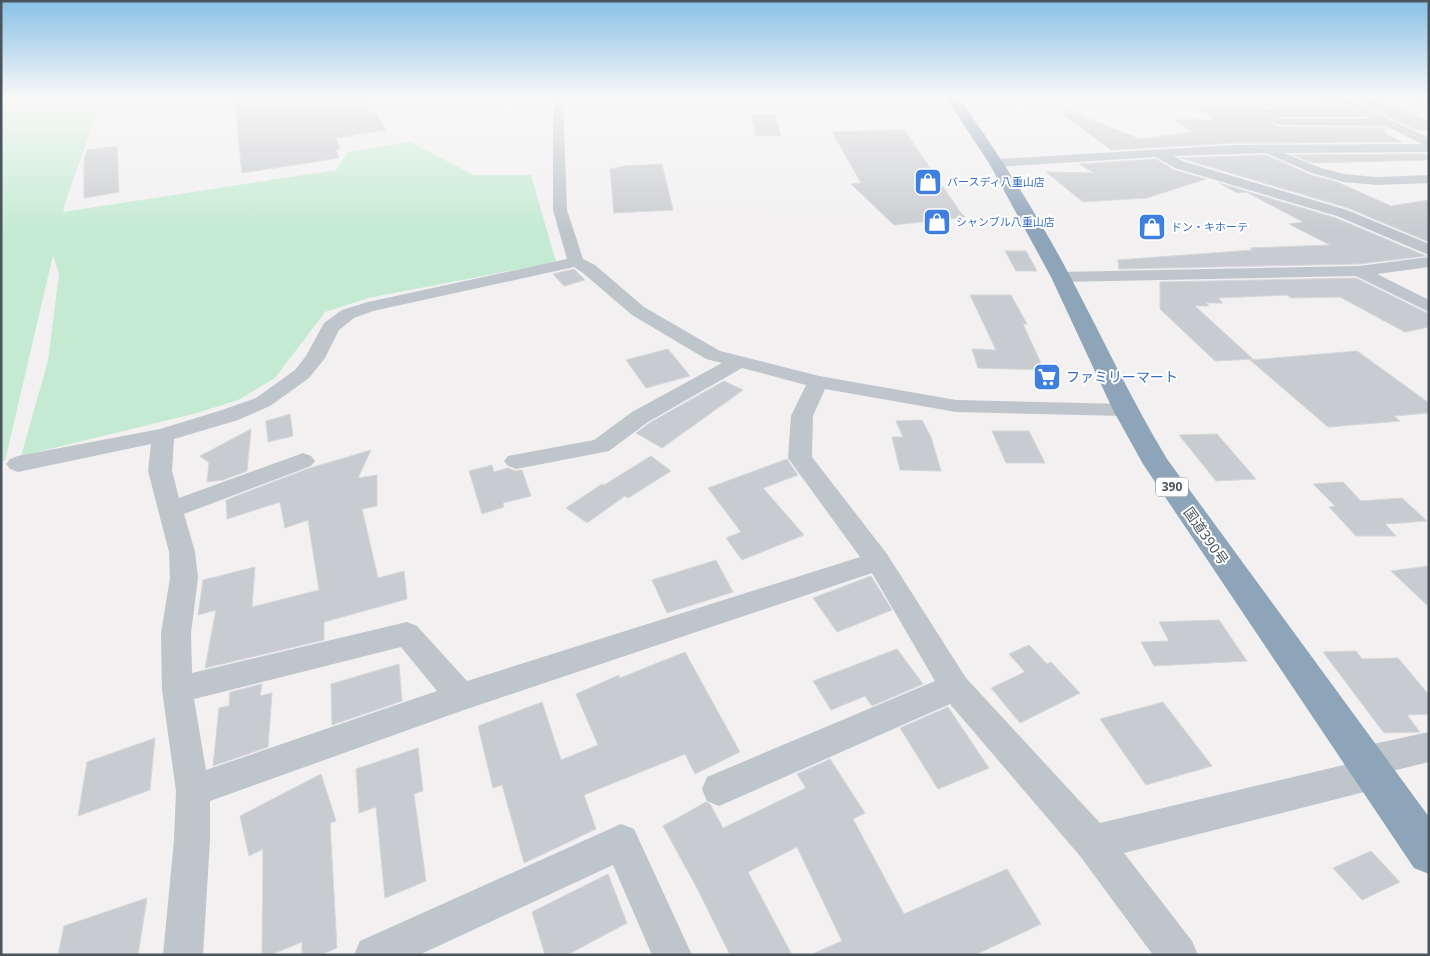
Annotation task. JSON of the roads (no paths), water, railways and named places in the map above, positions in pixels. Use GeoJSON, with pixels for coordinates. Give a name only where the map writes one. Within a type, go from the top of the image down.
{"type":"FeatureCollection","features":[{"type":"Feature","properties":{"kind":"highway","name":"国道390号"},"geometry":{"type":"LineString","coordinates":[[983,143],[997,163],[1061,276],[1125,410],[1156,464],[1429,853]]}},
{"type":"Feature","properties":{"kind":"street"},"geometry":{"type":"LineString","coordinates":[[559,143],[560,210],[576,262]]}},
{"type":"Feature","properties":{"kind":"street"},"geometry":{"type":"LineString","coordinates":[[997,163],[1261,148],[1429,148]]}},
{"type":"Feature","properties":{"kind":"street"},"geometry":{"type":"LineString","coordinates":[[1261,148],[1326,174],[1344,178],[1372,180],[1429,179]]}},
{"type":"Feature","properties":{"kind":"street"},"geometry":{"type":"LineString","coordinates":[[1157,153],[1180,165],[1342,212],[1429,250]]}},
{"type":"Feature","properties":{"kind":"street"},"geometry":{"type":"LineString","coordinates":[[18,464],[163,435],[230,415],[263,402],[302,374],[314,358],[331,327],[348,314],[368,307],[576,262],[589,269],[638,311],[713,355],[818,382],[956,406],[1125,410]]}},
{"type":"Feature","properties":{"kind":"street"},"geometry":{"type":"LineString","coordinates":[[1061,276],[1359,271],[1429,262]]}},
{"type":"Feature","properties":{"kind":"street"},"geometry":{"type":"LineString","coordinates":[[1359,271],[1429,307]]}},
{"type":"Feature","properties":{"kind":"street"},"geometry":{"type":"LineString","coordinates":[[516,461],[600,446],[640,417],[739,362]]}},
{"type":"Feature","properties":{"kind":"street"},"geometry":{"type":"LineString","coordinates":[[818,382],[802,416],[800,458],[878,562],[955,687],[1093,843],[1178,955]]}},
{"type":"Feature","properties":{"kind":"street"},"geometry":{"type":"LineString","coordinates":[[163,435],[160,471],[182,552],[184,578],[176,633],[177,690],[192,791],[192,840],[183,955]]}},
{"type":"Feature","properties":{"kind":"street"},"geometry":{"type":"LineString","coordinates":[[171,510],[303,461]]}},
{"type":"Feature","properties":{"kind":"street"},"geometry":{"type":"LineString","coordinates":[[192,791],[461,697],[878,562]]}},
{"type":"Feature","properties":{"kind":"street"},"geometry":{"type":"LineString","coordinates":[[177,690],[407,634],[461,697]]}},
{"type":"Feature","properties":{"kind":"street"},"geometry":{"type":"LineString","coordinates":[[719,789],[955,687]]}},
{"type":"Feature","properties":{"kind":"street"},"geometry":{"type":"LineString","coordinates":[[1093,843],[1368,768],[1429,747]]}},
{"type":"Feature","properties":{"kind":"street"},"geometry":{"type":"LineString","coordinates":[[374,955],[622,842],[672,955]]}},
{"type":"Feature","properties":{"kind":"place","name":"バースディ八重山店"},"geometry":{"type":"Point","coordinates":[928,182]}},
{"type":"Feature","properties":{"kind":"place","name":"シャンブル八重山店"},"geometry":{"type":"Point","coordinates":[937,222]}},
{"type":"Feature","properties":{"kind":"place","name":"ドン・キホーテ"},"geometry":{"type":"Point","coordinates":[1152,227]}},
{"type":"Feature","properties":{"kind":"place","name":"ファミリーマート"},"geometry":{"type":"Point","coordinates":[1047,377]}}]}
